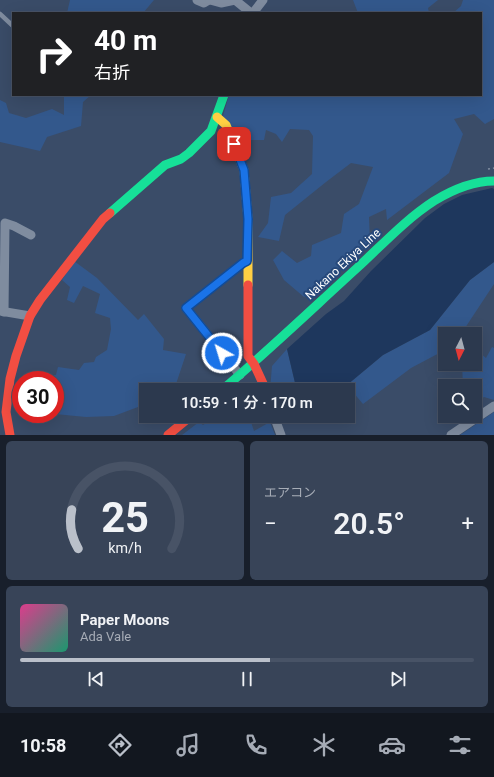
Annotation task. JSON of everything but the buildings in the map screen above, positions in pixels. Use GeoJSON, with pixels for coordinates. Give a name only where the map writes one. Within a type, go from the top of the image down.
{"type":"FeatureCollection","features":[{"type":"Feature","properties":{"kind":"street"},"geometry":{"type":"LineString","coordinates":[[197,0],[204,3],[209,0],[221,3],[235,0],[251,12]]}},
{"type":"Feature","properties":{"kind":"street"},"geometry":{"type":"LineString","coordinates":[[253,12],[263,0]]}},
{"type":"Feature","properties":{"kind":"street"},"geometry":{"type":"LineString","coordinates":[[10,435],[6,412],[10,379],[16,356],[30,316],[40,300],[103,219],[165,165],[180,159],[189,153],[211,131],[224,96]]}},
{"type":"Feature","properties":{"kind":"street"},"geometry":{"type":"LineString","coordinates":[[217,117],[226,125],[244,170],[248,219],[248,356],[254,364],[263,383]]}},
{"type":"Feature","properties":{"kind":"street","name":"Nakano Ekiya Line"},"geometry":{"type":"LineString","coordinates":[[230,383],[254,364],[401,227],[435,200],[466,186],[494,181]]}},
{"type":"Feature","properties":{"kind":"street"},"geometry":{"type":"LineString","coordinates":[[30,316],[2,312],[2,244],[5,223],[32,235]]}},
{"type":"Feature","properties":{"kind":"street"},"geometry":{"type":"LineString","coordinates":[[240,375],[186,308],[247,261]]}},
{"type":"Feature","properties":{"kind":"street"},"geometry":{"type":"LineString","coordinates":[[451,435],[494,406]]}},
{"type":"Feature","properties":{"kind":"street"},"geometry":{"type":"LineString","coordinates":[[168,435],[183,423]]}},
{"type":"Feature","properties":{"kind":"street"},"geometry":{"type":"LineString","coordinates":[[277,423],[281,435]]}},
{"type":"Feature","properties":{"kind":"lane"},"geometry":{"type":"LineString","coordinates":[[0,14],[12,25]]}},
{"type":"Feature","properties":{"kind":"shaded area"},"geometry":{"type":"Polygon","coordinates":[[[70,0],[154,0],[144,12],[67,12],[70,0]]]}},
{"type":"Feature","properties":{"kind":"shaded area"},"geometry":{"type":"Polygon","coordinates":[[[353,0],[438,0],[428,8],[429,12],[358,12],[353,0]]]}},
{"type":"Feature","properties":{"kind":"shaded area"},"geometry":{"type":"Polygon","coordinates":[[[463,0],[494,0],[494,119],[485,124],[474,114],[454,119],[463,134],[449,173],[387,220],[386,209],[369,217],[370,243],[304,297],[284,280],[273,260],[282,251],[297,263],[311,256],[312,245],[341,233],[344,214],[359,204],[373,167],[351,163],[285,215],[279,241],[258,237],[268,223],[271,197],[291,193],[312,174],[313,136],[309,130],[290,129],[282,142],[276,134],[266,130],[264,140],[251,140],[246,131],[232,131],[223,116],[229,96],[482,96],[482,12],[454,12],[461,6],[463,0]]]}},
{"type":"Feature","properties":{"kind":"shaded area"},"geometry":{"type":"Polygon","coordinates":[[[64,96],[90,96],[83,102],[81,126],[47,137],[40,151],[0,142],[0,100],[6,103],[9,113],[26,118],[52,109],[64,115],[64,96]]]}},
{"type":"Feature","properties":{"kind":"shaded area"},"geometry":{"type":"Polygon","coordinates":[[[492,188],[494,189],[494,262],[470,280],[430,330],[383,355],[349,383],[295,383],[287,349],[326,314],[344,301],[371,271],[425,218],[444,204],[462,195],[492,188]]]}},
{"type":"Feature","properties":{"kind":"shaded area"},"geometry":{"type":"Polygon","coordinates":[[[74,261],[97,278],[138,320],[144,314],[164,339],[163,350],[186,354],[176,383],[139,383],[139,407],[114,416],[86,417],[64,415],[64,371],[57,371],[58,367],[79,370],[84,363],[94,362],[96,357],[107,350],[111,329],[110,318],[95,313],[100,294],[83,286],[74,303],[67,300],[70,287],[62,280],[74,261]]]}},
{"type":"Feature","properties":{"kind":"shaded area"},"geometry":{"type":"Polygon","coordinates":[[[494,262],[494,284],[466,327],[438,327],[438,354],[411,368],[363,404],[355,394],[355,383],[349,383],[383,355],[430,330],[470,280],[494,262]]]}},
{"type":"Feature","properties":{"kind":"shaded area"},"geometry":{"type":"Polygon","coordinates":[[[492,347],[494,348],[494,400],[484,397],[482,398],[482,379],[463,379],[462,371],[482,371],[482,355],[486,358],[492,347]]]}},
{"type":"Feature","properties":{"kind":"shaded area"},"geometry":{"type":"Polygon","coordinates":[[[287,349],[295,383],[271,383],[272,366],[287,349]]]}},
{"type":"Feature","properties":{"kind":"shaded area"},"geometry":{"type":"Polygon","coordinates":[[[494,412],[494,435],[460,435],[478,423],[482,423],[482,420],[494,412]]]}},
{"type":"Feature","properties":{"kind":"shaded area"},"geometry":{"type":"Polygon","coordinates":[[[198,423],[203,425],[206,423],[251,423],[254,431],[270,423],[275,435],[182,435],[198,423]]]}},
{"type":"Feature","properties":{"kind":"traffic: fast"},"geometry":{"type":"LineString","coordinates":[[110,213],[165,165],[181,159],[189,153],[211,131],[224,96]]}},
{"type":"Feature","properties":{"kind":"traffic: fast"},"geometry":{"type":"LineString","coordinates":[[230,383],[290,330],[394,233],[424,208],[455,190],[471,184],[494,181]]}},
{"type":"Feature","properties":{"kind":"traffic: slow"},"geometry":{"type":"LineString","coordinates":[[217,117],[226,125],[244,170],[248,219],[248,285]]}},
{"type":"Feature","properties":{"kind":"traffic: jam"},"geometry":{"type":"LineString","coordinates":[[10,435],[6,412],[10,379],[16,356],[30,316],[40,300],[103,219],[110,213]]}},
{"type":"Feature","properties":{"kind":"traffic: jam"},"geometry":{"type":"LineString","coordinates":[[248,285],[248,356],[254,364],[263,383]]}},
{"type":"Feature","properties":{"kind":"traffic: jam"},"geometry":{"type":"LineString","coordinates":[[168,435],[183,423]]}},
{"type":"Feature","properties":{"kind":"route"},"geometry":{"type":"LineString","coordinates":[[222,353],[186,308],[247,261],[248,219],[244,170],[234,144]]}}]}
